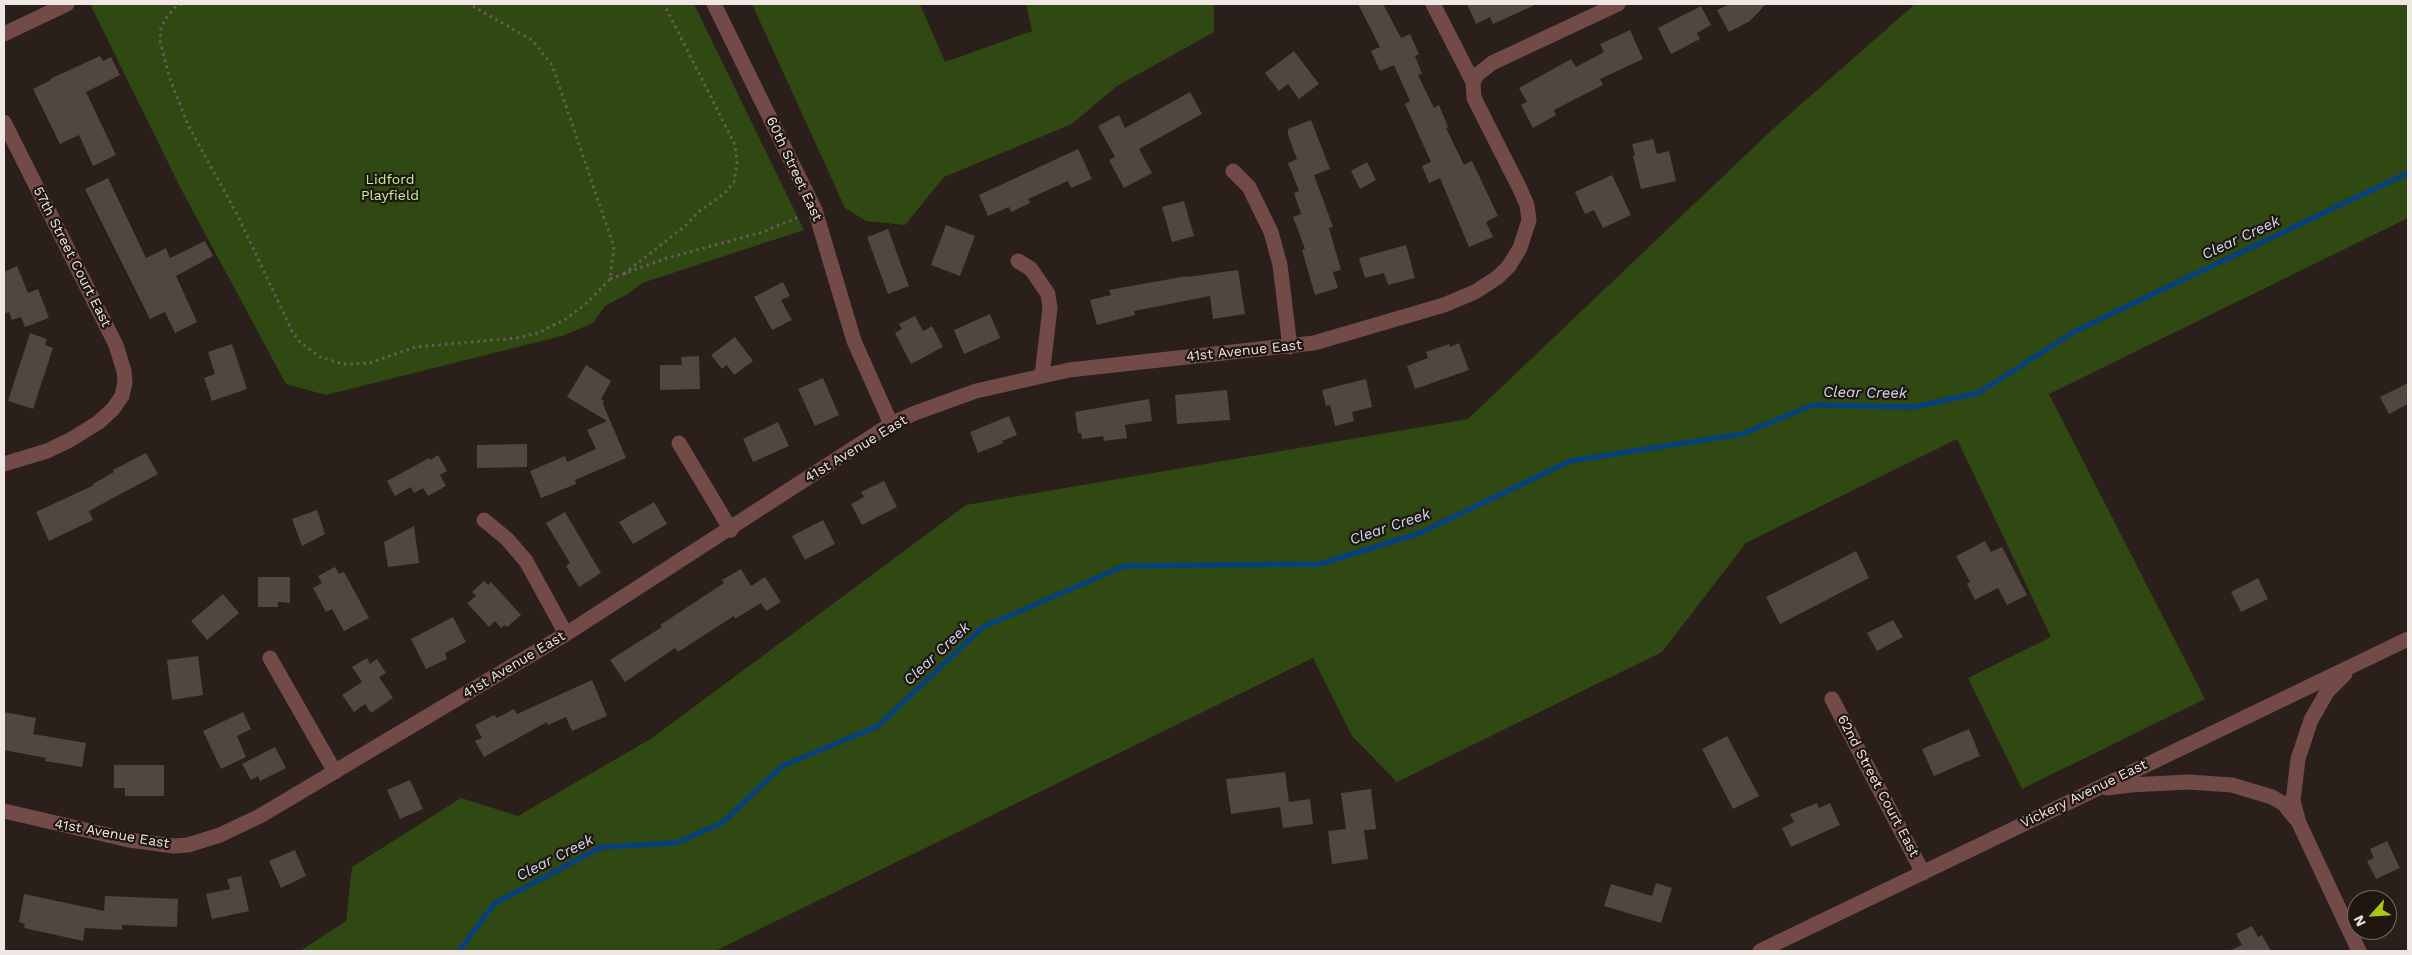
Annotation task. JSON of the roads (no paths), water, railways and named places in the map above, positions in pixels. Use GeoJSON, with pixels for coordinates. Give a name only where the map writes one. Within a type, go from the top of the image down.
{"type":"FeatureCollection","features":[{"type":"Feature","properties":{"kind":"street"},"geometry":{"type":"LineString","coordinates":[[4,34],[67,4]]}},
{"type":"Feature","properties":{"kind":"street","name":"60th Street East"},"geometry":{"type":"LineString","coordinates":[[714,4],[815,210],[854,341],[891,424]]}},
{"type":"Feature","properties":{"kind":"street","name":"41st Avenue East"},"geometry":{"type":"LineString","coordinates":[[4,812],[129,840],[174,846],[188,845],[220,835],[260,816],[566,634],[731,530],[891,424],[956,397],[1042,376],[1100,366],[1290,347],[1339,337],[1460,299],[1491,282],[1515,258],[1528,227],[1527,205],[1474,98],[1473,82],[1432,4]]}},
{"type":"Feature","properties":{"kind":"street"},"geometry":{"type":"LineString","coordinates":[[1473,82],[1477,75],[1492,63],[1618,4]]}},
{"type":"Feature","properties":{"kind":"street","name":"57th Street Court East"},"geometry":{"type":"LineString","coordinates":[[4,122],[116,345],[124,371],[125,382],[122,396],[99,422],[70,440],[47,451],[4,464]]}},
{"type":"Feature","properties":{"kind":"street"},"geometry":{"type":"LineString","coordinates":[[1232,171],[1249,186],[1271,232],[1280,265],[1290,347]]}},
{"type":"Feature","properties":{"kind":"street"},"geometry":{"type":"LineString","coordinates":[[1018,261],[1031,269],[1048,294],[1050,308],[1042,376]]}},
{"type":"Feature","properties":{"kind":"street"},"geometry":{"type":"LineString","coordinates":[[679,443],[731,530]]}},
{"type":"Feature","properties":{"kind":"street"},"geometry":{"type":"LineString","coordinates":[[484,520],[507,539],[526,561],[566,634]]}},
{"type":"Feature","properties":{"kind":"street","name":"Vickery Avenue East"},"geometry":{"type":"LineString","coordinates":[[1760,951],[2408,639]]}},
{"type":"Feature","properties":{"kind":"street"},"geometry":{"type":"LineString","coordinates":[[270,658],[335,772]]}},
{"type":"Feature","properties":{"kind":"street"},"geometry":{"type":"LineString","coordinates":[[2359,951],[2299,823],[2293,801],[2298,759],[2309,726],[2327,692],[2360,662]]}},
{"type":"Feature","properties":{"kind":"street","name":"62nd Street Court East"},"geometry":{"type":"LineString","coordinates":[[1832,700],[1923,873]]}},
{"type":"Feature","properties":{"kind":"street"},"geometry":{"type":"LineString","coordinates":[[2077,797],[2107,788],[2130,785],[2213,782],[2249,788],[2272,797],[2284,804],[2299,823]]}},
{"type":"Feature","properties":{"kind":"waterway","name":"Clear Creek"},"geometry":{"type":"LineString","coordinates":[[459,951],[494,904],[601,847],[676,843],[722,823],[782,766],[878,726],[983,627],[1124,566],[1320,564],[1420,533],[1570,461],[1742,434],[1813,405],[1914,407],[1978,393],[2077,330],[2408,173]]}},
{"type":"Feature","properties":{"kind":"park label","name":"Lidford Playfield"},"geometry":{"type":"Point","coordinates":[390,188]}}]}
